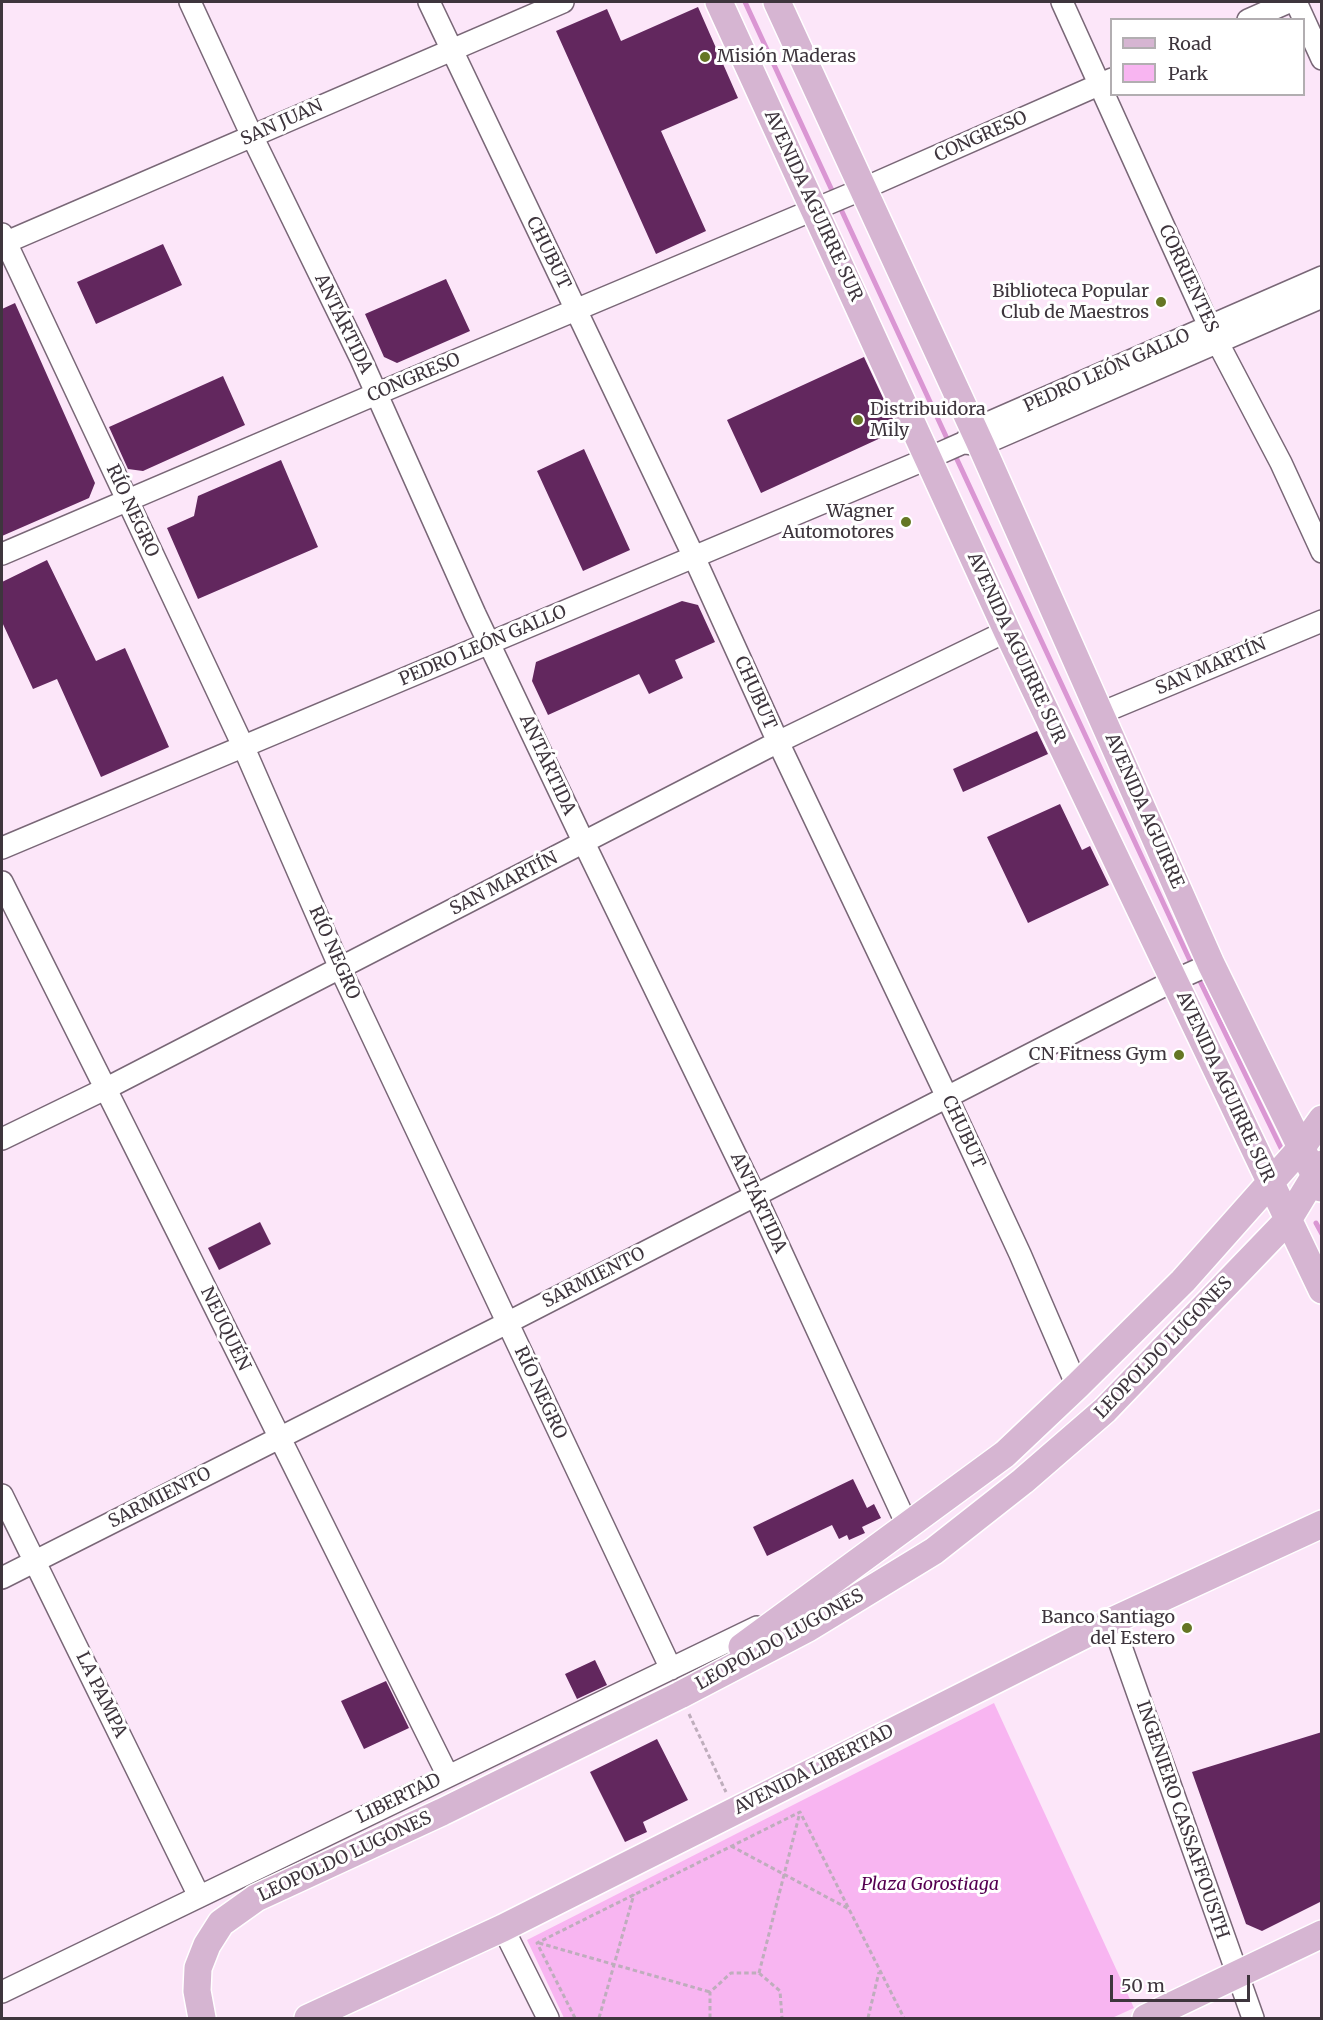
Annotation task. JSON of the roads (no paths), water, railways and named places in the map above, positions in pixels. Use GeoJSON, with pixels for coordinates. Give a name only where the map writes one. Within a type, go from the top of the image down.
{"type":"FeatureCollection","features":[{"type":"Feature","properties":{"kind":"main road","name":"AVENIDA AGUIRRE SUR"},"geometry":{"type":"LineString","coordinates":[[719,2],[821,207],[933,457],[1007,631],[1193,972],[1270,1183],[1322,1290]]}},
{"type":"Feature","properties":{"kind":"main road"},"geometry":{"type":"LineString","coordinates":[[777,2],[857,192],[973,439]]}},
{"type":"Feature","properties":{"kind":"main road","name":"AVENIDA AGUIRRE"},"geometry":{"type":"LineString","coordinates":[[973,439],[1101,713],[1193,972],[1315,1169]]}},
{"type":"Feature","properties":{"kind":"main road","name":"LEOPOLDO LUGONES"},"geometry":{"type":"LineString","coordinates":[[202,2019],[197,1991],[198,1968],[207,1946],[221,1923],[256,1898],[442,1812],[680,1695],[808,1628],[943,1544],[1023,1481],[1106,1410],[1288,1220],[1315,1169],[1322,1119]]}},
{"type":"Feature","properties":{"kind":"main road","name":"LEOPOLDO LUGONES"},"geometry":{"type":"LineString","coordinates":[[615,1726],[740,1649],[1005,1454],[1183,1281],[1270,1183],[1315,1169]]}},
{"type":"Feature","properties":{"kind":"main road","name":"AVENIDA LIBERTAD"},"geometry":{"type":"LineString","coordinates":[[308,2019],[503,1928],[1112,1621],[1322,1524]]}},
{"type":"Feature","properties":{"kind":"main road"},"geometry":{"type":"LineString","coordinates":[[1146,2019],[1322,1934]]}},
{"type":"Feature","properties":{"kind":"street","name":"ANTÁRTIDA"},"geometry":{"type":"LineString","coordinates":[[190,2],[376,394],[489,643],[755,1195],[908,1527]]}},
{"type":"Feature","properties":{"kind":"street","name":"CHUBUT"},"geometry":{"type":"LineString","coordinates":[[429,2],[694,557],[778,742],[947,1097],[1020,1254],[1077,1386]]}},
{"type":"Feature","properties":{"kind":"street","name":"SAN JUAN"},"geometry":{"type":"LineString","coordinates":[[3,240],[563,2]]}},
{"type":"Feature","properties":{"kind":"street","name":"CORRIENTES"},"geometry":{"type":"LineString","coordinates":[[1062,2],[1106,82]]}},
{"type":"Feature","properties":{"kind":"street"},"geometry":{"type":"LineString","coordinates":[[1253,18],[1289,2]]}},
{"type":"Feature","properties":{"kind":"street"},"geometry":{"type":"LineString","coordinates":[[1296,2],[1303,18]]}},
{"type":"Feature","properties":{"kind":"street"},"geometry":{"type":"LineString","coordinates":[[1305,21],[1322,58]]}},
{"type":"Feature","properties":{"kind":"street","name":"CONGRESO"},"geometry":{"type":"LineString","coordinates":[[2,554],[857,192],[1106,82]]}},
{"type":"Feature","properties":{"kind":"street","name":"CORRIENTES"},"geometry":{"type":"LineString","coordinates":[[1112,96],[1213,334],[1281,463],[1322,552]]}},
{"type":"Feature","properties":{"kind":"street","name":"RÍO NEGRO"},"geometry":{"type":"LineString","coordinates":[[3,240],[244,748],[340,968],[671,1669]]}},
{"type":"Feature","properties":{"kind":"street","name":"PEDRO LEÓN GALLO"},"geometry":{"type":"LineString","coordinates":[[2,848],[933,457],[1213,334],[1322,277]]}},
{"type":"Feature","properties":{"kind":"street","name":"PEDRO LEÓN GALLO"},"geometry":{"type":"LineString","coordinates":[[1213,334],[1322,297]]}},
{"type":"Feature","properties":{"kind":"street","name":"SAN MARTÍN"},"geometry":{"type":"LineString","coordinates":[[1101,713],[1322,621]]}},
{"type":"Feature","properties":{"kind":"street","name":"SAN MARTÍN"},"geometry":{"type":"LineString","coordinates":[[2,1139],[107,1088],[778,742],[1007,631]]}},
{"type":"Feature","properties":{"kind":"street","name":"NEUQUÉN"},"geometry":{"type":"LineString","coordinates":[[2,882],[107,1088],[278,1438],[448,1776]]}},
{"type":"Feature","properties":{"kind":"street","name":"SARMIENTO"},"geometry":{"type":"LineString","coordinates":[[2,1578],[1193,972]]}},
{"type":"Feature","properties":{"kind":"street","name":"LA PAMPA"},"geometry":{"type":"LineString","coordinates":[[2,1495],[199,1896]]}},
{"type":"Feature","properties":{"kind":"street","name":"LIBERTAD"},"geometry":{"type":"LineString","coordinates":[[2,1992],[798,1607]]}},
{"type":"Feature","properties":{"kind":"street","name":"INGENIERO CASSAFFOUSTH"},"geometry":{"type":"LineString","coordinates":[[1112,1621],[1253,2019]]}},
{"type":"Feature","properties":{"kind":"street"},"geometry":{"type":"LineString","coordinates":[[503,1928],[548,2019]]}},
{"type":"Feature","properties":{"kind":"waterway"},"geometry":{"type":"LineString","coordinates":[[745,2],[835,197]]}},
{"type":"Feature","properties":{"kind":"waterway"},"geometry":{"type":"LineString","coordinates":[[839,205],[950,445]]}},
{"type":"Feature","properties":{"kind":"waterway"},"geometry":{"type":"LineString","coordinates":[[954,453],[1193,967]]}},
{"type":"Feature","properties":{"kind":"waterway"},"geometry":{"type":"LineString","coordinates":[[1197,975],[1283,1152]]}},
{"type":"Feature","properties":{"kind":"waterway"},"geometry":{"type":"LineString","coordinates":[[1316,1223],[1322,1234]]}},
{"type":"Feature","properties":{"kind":"place","name":"Misión Maderas"},"geometry":{"type":"Point","coordinates":[705,57]}},
{"type":"Feature","properties":{"kind":"place","name":"Biblioteca Popular Club de Maestros"},"geometry":{"type":"Point","coordinates":[1161,302]}},
{"type":"Feature","properties":{"kind":"place","name":"Distribuidora Mily"},"geometry":{"type":"Point","coordinates":[858,420]}},
{"type":"Feature","properties":{"kind":"place","name":"Wagner Automotores"},"geometry":{"type":"Point","coordinates":[906,522]}},
{"type":"Feature","properties":{"kind":"place","name":"CN Fitness Gym"},"geometry":{"type":"Point","coordinates":[1179,1055]}},
{"type":"Feature","properties":{"kind":"place","name":"Banco Santiago del Estero"},"geometry":{"type":"Point","coordinates":[1187,1628]}},
{"type":"Feature","properties":{"kind":"park label","name":"Plaza Gorostiaga"},"geometry":{"type":"Point","coordinates":[930,1885]}}]}
